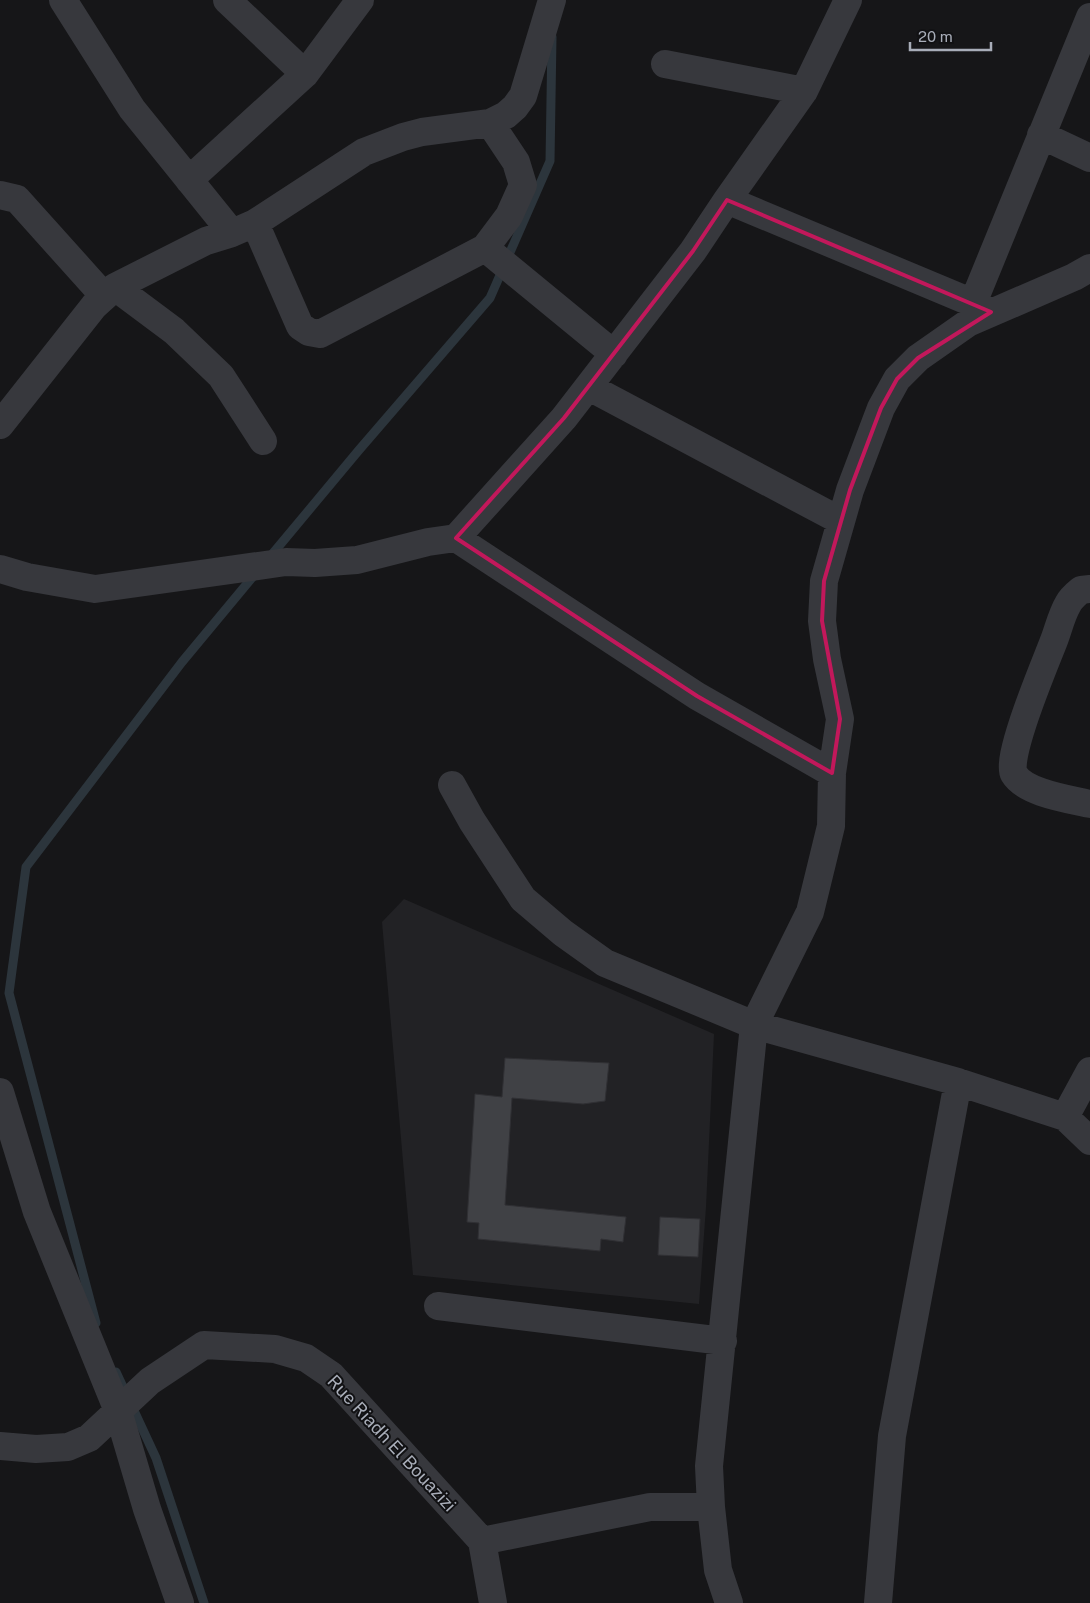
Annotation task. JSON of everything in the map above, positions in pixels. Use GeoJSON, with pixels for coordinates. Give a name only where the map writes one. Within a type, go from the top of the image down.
{"type":"FeatureCollection","features":[{"type":"Feature","properties":{"kind":"street"},"geometry":{"type":"LineString","coordinates":[[64,0],[132,110],[189,180],[243,228],[300,326],[309,332],[320,334],[485,248],[509,216],[523,185],[516,162],[490,123]]}},
{"type":"Feature","properties":{"kind":"street"},"geometry":{"type":"LineString","coordinates":[[226,0],[305,74]]}},
{"type":"Feature","properties":{"kind":"street"},"geometry":{"type":"LineString","coordinates":[[189,180],[305,74],[360,0]]}},
{"type":"Feature","properties":{"kind":"street"},"geometry":{"type":"LineString","coordinates":[[0,425],[94,306],[110,291],[206,241],[243,228],[364,152],[422,132],[490,123],[506,115],[523,96],[552,0]]}},
{"type":"Feature","properties":{"kind":"street"},"geometry":{"type":"LineString","coordinates":[[0,569],[27,577],[95,589],[286,562],[315,563],[357,560],[428,542],[456,538],[564,418],[693,251],[726,200],[804,91],[848,0]]}},
{"type":"Feature","properties":{"kind":"street"},"geometry":{"type":"LineString","coordinates":[[729,1603],[718,1570],[711,1507],[709,1466],[754,1025],[810,912],[831,826],[832,773],[840,719],[827,659],[822,621],[824,581],[850,490],[881,408],[897,379],[918,358],[968,324],[982,308],[1041,135],[1090,17]]}},
{"type":"Feature","properties":{"kind":"street"},"geometry":{"type":"LineString","coordinates":[[665,64],[804,91]]}},
{"type":"Feature","properties":{"kind":"street"},"geometry":{"type":"LineString","coordinates":[[1041,135],[1090,158]]}},
{"type":"Feature","properties":{"kind":"street"},"geometry":{"type":"LineString","coordinates":[[0,195],[17,199],[110,291],[174,331],[221,376],[263,441]]}},
{"type":"Feature","properties":{"kind":"street"},"geometry":{"type":"LineString","coordinates":[[726,200],[982,308],[1074,277],[1090,268]]}},
{"type":"Feature","properties":{"kind":"street"},"geometry":{"type":"LineString","coordinates":[[485,248],[614,354]]}},
{"type":"Feature","properties":{"kind":"street"},"geometry":{"type":"LineString","coordinates":[[589,387],[841,521]]}},
{"type":"Feature","properties":{"kind":"street"},"geometry":{"type":"LineString","coordinates":[[456,538],[697,696],[832,773]]}},
{"type":"Feature","properties":{"kind":"street"},"geometry":{"type":"LineString","coordinates":[[1090,589],[1081,590],[1068,604],[1028,706],[1012,769],[1014,775],[1024,785],[1090,804]]}},
{"type":"Feature","properties":{"kind":"street"},"geometry":{"type":"LineString","coordinates":[[452,785],[472,821],[523,899],[564,933],[605,963],[754,1025],[958,1082],[1065,1117],[1090,1141]]}},
{"type":"Feature","properties":{"kind":"street"},"geometry":{"type":"LineString","coordinates":[[1065,1117],[1090,1071]]}},
{"type":"Feature","properties":{"kind":"street"},"geometry":{"type":"LineString","coordinates":[[878,1603],[892,1436],[958,1082]]}},
{"type":"Feature","properties":{"kind":"street"},"geometry":{"type":"LineString","coordinates":[[0,1092],[37,1212],[118,1411],[147,1510],[180,1603]]}},
{"type":"Feature","properties":{"kind":"street"},"geometry":{"type":"LineString","coordinates":[[438,1306],[723,1341]]}},
{"type":"Feature","properties":{"kind":"street","name":"Rue Riadh El Bouazizi"},"geometry":{"type":"LineString","coordinates":[[0,1446],[36,1449],[68,1446],[89,1438],[150,1380],[204,1345],[275,1349],[306,1358],[331,1375],[482,1541]]}},
{"type":"Feature","properties":{"kind":"street"},"geometry":{"type":"LineString","coordinates":[[493,1603],[482,1541],[650,1508],[711,1507]]}},
{"type":"Feature","properties":{"kind":"highlighted area"},"geometry":{"type":"Polygon","coordinates":[[[727,200],[991,312],[918,358],[897,379],[881,408],[850,490],[824,581],[822,621],[840,719],[832,773],[697,696],[456,538],[564,418],[693,251],[727,200]]]}},
{"type":"Feature","properties":{"kind":"shaded area"},"geometry":{"type":"Polygon","coordinates":[[[404,899],[714,1034],[706,1207],[699,1304],[413,1275],[382,922],[404,899]]]}},
{"type":"Feature","properties":{"kind":"building"},"geometry":{"type":"Polygon","coordinates":[[[505,1058],[609,1063],[605,1101],[583,1104],[512,1098],[505,1205],[626,1217],[623,1242],[601,1239],[600,1251],[478,1239],[479,1223],[467,1222],[475,1094],[502,1097],[505,1058]]]}},
{"type":"Feature","properties":{"kind":"building"},"geometry":{"type":"Polygon","coordinates":[[[660,1217],[700,1219],[698,1257],[658,1255],[660,1217]]]}},
{"type":"Feature","properties":{"kind":"waterway"},"geometry":{"type":"LineString","coordinates":[[269,558],[490,298],[550,161],[552,37]]}},
{"type":"Feature","properties":{"kind":"waterway"},"geometry":{"type":"LineString","coordinates":[[96,1323],[9,993],[26,867],[182,662],[256,573]]}},
{"type":"Feature","properties":{"kind":"waterway"},"geometry":{"type":"LineString","coordinates":[[116,1372],[156,1458],[204,1603]]}}]}
